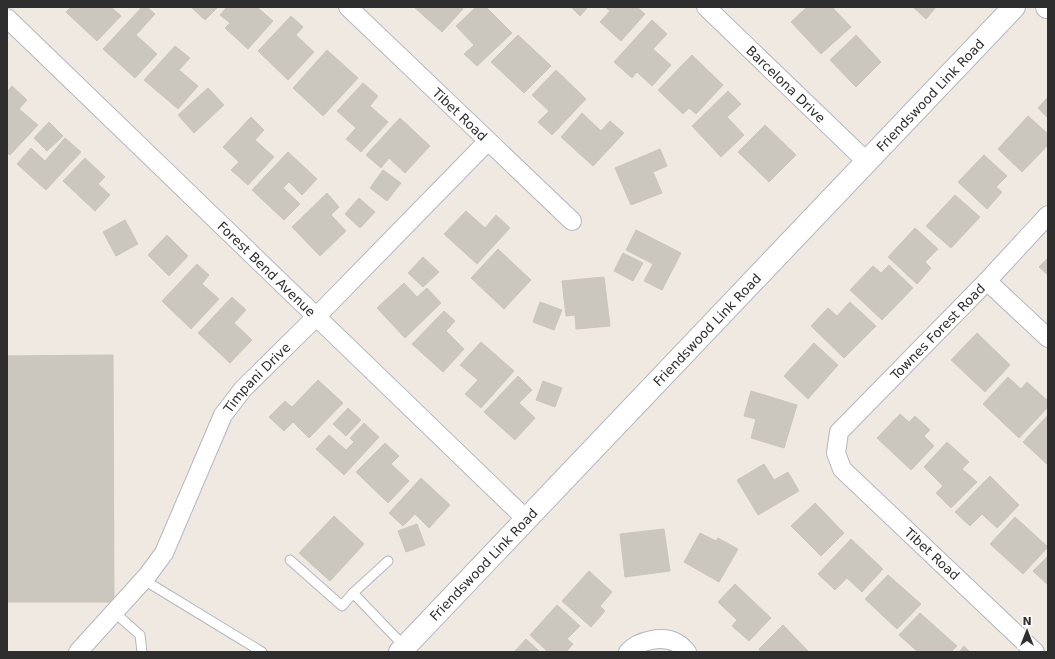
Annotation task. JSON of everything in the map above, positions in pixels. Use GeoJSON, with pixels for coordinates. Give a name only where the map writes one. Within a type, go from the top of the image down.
{"type":"FeatureCollection","features":[{"type":"Feature","properties":{"kind":"main road","name":"Friendswood Link Road"},"geometry":{"type":"LineString","coordinates":[[402,649],[527,520],[866,161],[1014,7]]}},
{"type":"Feature","properties":{"kind":"street","name":"Tibet Road"},"geometry":{"type":"LineString","coordinates":[[348,7],[572,221]]}},
{"type":"Feature","properties":{"kind":"street","name":"Barcelona Drive"},"geometry":{"type":"LineString","coordinates":[[706,7],[866,161]]}},
{"type":"Feature","properties":{"kind":"street","name":"Forest Bend Avenue"},"geometry":{"type":"LineString","coordinates":[[7,18],[527,520]]}},
{"type":"Feature","properties":{"kind":"street","name":"Timpani Drive"},"geometry":{"type":"LineString","coordinates":[[78,652],[144,580],[164,553],[223,415],[243,389],[316,317],[488,141]]}},
{"type":"Feature","properties":{"kind":"street","name":"Townes Forest Road"},"geometry":{"type":"LineString","coordinates":[[836,453],[839,432],[987,281],[1048,215]]}},
{"type":"Feature","properties":{"kind":"street"},"geometry":{"type":"LineString","coordinates":[[987,281],[1048,338]]}},
{"type":"Feature","properties":{"kind":"street","name":"Tibet Road"},"geometry":{"type":"LineString","coordinates":[[836,453],[842,469],[1035,652]]}},
{"type":"Feature","properties":{"kind":"street"},"geometry":{"type":"LineString","coordinates":[[628,652],[633,646],[654,639],[677,643],[687,652]]}},
{"type":"Feature","properties":{"kind":"lane"},"geometry":{"type":"LineString","coordinates":[[290,560],[342,606],[353,593],[388,561]]}},
{"type":"Feature","properties":{"kind":"lane"},"geometry":{"type":"LineString","coordinates":[[144,580],[262,652]]}},
{"type":"Feature","properties":{"kind":"lane"},"geometry":{"type":"LineString","coordinates":[[353,593],[402,649]]}},
{"type":"Feature","properties":{"kind":"lane"},"geometry":{"type":"LineString","coordinates":[[114,612],[140,635],[142,652]]}},
{"type":"Feature","properties":{"kind":"building"},"geometry":{"type":"Polygon","coordinates":[[[71,7],[111,7],[121,16],[97,41],[66,12],[71,7]]]}},
{"type":"Feature","properties":{"kind":"building"},"geometry":{"type":"Polygon","coordinates":[[[142,7],[147,7],[155,14],[136,35],[157,54],[135,78],[103,49],[142,7]]]}},
{"type":"Feature","properties":{"kind":"building"},"geometry":{"type":"Polygon","coordinates":[[[191,7],[218,7],[205,20],[191,7]]]}},
{"type":"Feature","properties":{"kind":"building"},"geometry":{"type":"Polygon","coordinates":[[[227,7],[257,7],[273,21],[248,49],[225,28],[230,23],[220,15],[227,7]]]}},
{"type":"Feature","properties":{"kind":"building"},"geometry":{"type":"Polygon","coordinates":[[[414,7],[461,7],[463,9],[442,32],[414,7]]]}},
{"type":"Feature","properties":{"kind":"building"},"geometry":{"type":"Polygon","coordinates":[[[476,7],[486,7],[512,33],[477,66],[464,54],[474,45],[456,26],[476,7]]]}},
{"type":"Feature","properties":{"kind":"building"},"geometry":{"type":"Polygon","coordinates":[[[571,7],[588,7],[580,16],[571,7]]]}},
{"type":"Feature","properties":{"kind":"building"},"geometry":{"type":"Polygon","coordinates":[[[605,7],[637,7],[645,14],[621,41],[600,22],[610,11],[605,7]]]}},
{"type":"Feature","properties":{"kind":"building"},"geometry":{"type":"Polygon","coordinates":[[[807,7],[832,7],[851,27],[821,54],[791,22],[807,7]]]}},
{"type":"Feature","properties":{"kind":"building"},"geometry":{"type":"Polygon","coordinates":[[[913,7],[936,7],[926,19],[913,7]]]}},
{"type":"Feature","properties":{"kind":"building"},"geometry":{"type":"Polygon","coordinates":[[[291,16],[303,27],[296,35],[314,52],[288,80],[258,51],[291,16]]]}},
{"type":"Feature","properties":{"kind":"building"},"geometry":{"type":"Polygon","coordinates":[[[652,20],[667,34],[653,49],[671,65],[652,86],[637,72],[632,78],[614,62],[652,20]]]}},
{"type":"Feature","properties":{"kind":"building"},"geometry":{"type":"Polygon","coordinates":[[[518,35],[551,66],[524,93],[491,62],[518,35]]]}},
{"type":"Feature","properties":{"kind":"building"},"geometry":{"type":"Polygon","coordinates":[[[856,35],[881,62],[856,87],[830,60],[856,35]]]}},
{"type":"Feature","properties":{"kind":"building"},"geometry":{"type":"Polygon","coordinates":[[[175,46],[190,58],[179,70],[198,86],[178,109],[144,80],[175,46]]]}},
{"type":"Feature","properties":{"kind":"building"},"geometry":{"type":"Polygon","coordinates":[[[327,50],[358,78],[323,116],[293,88],[327,50]]]}},
{"type":"Feature","properties":{"kind":"building"},"geometry":{"type":"Polygon","coordinates":[[[692,55],[723,85],[696,114],[689,108],[683,114],[658,90],[692,55]]]}},
{"type":"Feature","properties":{"kind":"building"},"geometry":{"type":"Polygon","coordinates":[[[556,70],[586,99],[552,135],[538,122],[549,111],[532,95],[556,70]]]}},
{"type":"Feature","properties":{"kind":"building"},"geometry":{"type":"Polygon","coordinates":[[[363,83],[378,96],[370,106],[388,122],[361,152],[346,139],[356,128],[337,111],[363,83]]]}},
{"type":"Feature","properties":{"kind":"building"},"geometry":{"type":"Polygon","coordinates":[[[12,86],[27,100],[19,109],[38,125],[10,155],[7,153],[7,92],[12,86]]]}},
{"type":"Feature","properties":{"kind":"building"},"geometry":{"type":"Polygon","coordinates":[[[208,88],[224,105],[194,133],[178,115],[208,88]]]}},
{"type":"Feature","properties":{"kind":"building"},"geometry":{"type":"Polygon","coordinates":[[[728,91],[741,104],[727,117],[744,135],[721,157],[692,126],[728,91]]]}},
{"type":"Feature","properties":{"kind":"building"},"geometry":{"type":"Polygon","coordinates":[[[1048,97],[1048,118],[1038,108],[1048,97]]]}},
{"type":"Feature","properties":{"kind":"building"},"geometry":{"type":"Polygon","coordinates":[[[582,113],[601,131],[610,121],[624,133],[593,166],[561,137],[582,113]]]}},
{"type":"Feature","properties":{"kind":"building"},"geometry":{"type":"Polygon","coordinates":[[[1028,116],[1048,134],[1048,145],[1022,172],[998,149],[1028,116]]]}},
{"type":"Feature","properties":{"kind":"building"},"geometry":{"type":"Polygon","coordinates":[[[251,117],[264,130],[255,140],[274,157],[248,185],[231,170],[239,162],[223,147],[251,117]]]}},
{"type":"Feature","properties":{"kind":"building"},"geometry":{"type":"Polygon","coordinates":[[[400,118],[430,146],[405,173],[389,158],[381,168],[366,155],[400,118]]]}},
{"type":"Feature","properties":{"kind":"building"},"geometry":{"type":"Polygon","coordinates":[[[49,122],[63,136],[47,151],[34,138],[49,122]]]}},
{"type":"Feature","properties":{"kind":"building"},"geometry":{"type":"Polygon","coordinates":[[[765,125],[796,155],[769,182],[738,152],[765,125]]]}},
{"type":"Feature","properties":{"kind":"building"},"geometry":{"type":"Polygon","coordinates":[[[65,138],[81,152],[46,190],[17,164],[31,148],[45,161],[65,138]]]}},
{"type":"Feature","properties":{"kind":"building"},"geometry":{"type":"Polygon","coordinates":[[[660,149],[667,166],[653,172],[662,193],[631,205],[615,168],[660,149]]]}},
{"type":"Feature","properties":{"kind":"building"},"geometry":{"type":"Polygon","coordinates":[[[288,152],[317,179],[302,195],[289,182],[283,188],[300,204],[284,220],[252,190],[288,152]]]}},
{"type":"Feature","properties":{"kind":"building"},"geometry":{"type":"Polygon","coordinates":[[[984,155],[1007,176],[996,187],[1002,192],[987,209],[958,182],[984,155]]]}},
{"type":"Feature","properties":{"kind":"building"},"geometry":{"type":"Polygon","coordinates":[[[85,158],[105,177],[98,184],[110,195],[95,211],[63,181],[85,158]]]}},
{"type":"Feature","properties":{"kind":"building"},"geometry":{"type":"Polygon","coordinates":[[[383,170],[401,183],[387,201],[370,188],[383,170]]]}},
{"type":"Feature","properties":{"kind":"building"},"geometry":{"type":"Polygon","coordinates":[[[327,193],[339,207],[331,215],[346,231],[320,256],[292,227],[327,193]]]}},
{"type":"Feature","properties":{"kind":"building"},"geometry":{"type":"Polygon","coordinates":[[[955,195],[980,217],[951,248],[926,226],[955,195]]]}},
{"type":"Feature","properties":{"kind":"building"},"geometry":{"type":"Polygon","coordinates":[[[359,198],[375,212],[360,228],[345,214],[359,198]]]}},
{"type":"Feature","properties":{"kind":"building"},"geometry":{"type":"Polygon","coordinates":[[[466,211],[485,228],[496,215],[510,228],[477,264],[444,234],[466,211]]]}},
{"type":"Feature","properties":{"kind":"building"},"geometry":{"type":"Polygon","coordinates":[[[125,220],[138,244],[116,256],[103,232],[125,220]]]}},
{"type":"Feature","properties":{"kind":"building"},"geometry":{"type":"Polygon","coordinates":[[[915,228],[938,249],[925,262],[931,268],[917,284],[888,257],[915,228]]]}},
{"type":"Feature","properties":{"kind":"building"},"geometry":{"type":"Polygon","coordinates":[[[636,230],[681,253],[662,290],[644,281],[653,264],[626,250],[636,230]]]}},
{"type":"Feature","properties":{"kind":"building"},"geometry":{"type":"Polygon","coordinates":[[[167,235],[188,256],[169,276],[148,255],[167,235]]]}},
{"type":"Feature","properties":{"kind":"building"},"geometry":{"type":"Polygon","coordinates":[[[498,249],[531,280],[504,309],[471,278],[498,249]]]}},
{"type":"Feature","properties":{"kind":"building"},"geometry":{"type":"Polygon","coordinates":[[[623,253],[643,263],[633,281],[614,271],[623,253]]]}},
{"type":"Feature","properties":{"kind":"building"},"geometry":{"type":"Polygon","coordinates":[[[423,257],[439,272],[423,287],[408,273],[423,257]]]}},
{"type":"Feature","properties":{"kind":"building"},"geometry":{"type":"Polygon","coordinates":[[[1048,258],[1048,275],[1039,267],[1048,258]]]}},
{"type":"Feature","properties":{"kind":"building"},"geometry":{"type":"Polygon","coordinates":[[[197,264],[209,275],[202,284],[219,299],[191,329],[162,301],[197,264]]]}},
{"type":"Feature","properties":{"kind":"building"},"geometry":{"type":"Polygon","coordinates":[[[889,265],[913,288],[882,320],[850,290],[873,266],[881,273],[889,265]]]}},
{"type":"Feature","properties":{"kind":"building"},"geometry":{"type":"Polygon","coordinates":[[[604,277],[610,326],[576,329],[575,315],[566,316],[562,281],[604,277]]]}},
{"type":"Feature","properties":{"kind":"building"},"geometry":{"type":"Polygon","coordinates":[[[404,283],[417,297],[427,288],[441,303],[405,338],[377,308],[404,283]]]}},
{"type":"Feature","properties":{"kind":"building"},"geometry":{"type":"Polygon","coordinates":[[[232,297],[246,310],[234,323],[252,340],[230,363],[198,333],[232,297]]]}},
{"type":"Feature","properties":{"kind":"building"},"geometry":{"type":"Polygon","coordinates":[[[540,302],[562,310],[554,330],[533,322],[540,302]]]}},
{"type":"Feature","properties":{"kind":"building"},"geometry":{"type":"Polygon","coordinates":[[[850,302],[876,326],[844,358],[811,326],[828,308],[837,316],[850,302]]]}},
{"type":"Feature","properties":{"kind":"building"},"geometry":{"type":"Polygon","coordinates":[[[444,311],[455,321],[446,331],[464,349],[443,372],[412,344],[444,311]]]}},
{"type":"Feature","properties":{"kind":"building"},"geometry":{"type":"Polygon","coordinates":[[[977,333],[1010,365],[985,392],[951,360],[977,333]]]}},
{"type":"Feature","properties":{"kind":"building"},"geometry":{"type":"Polygon","coordinates":[[[481,342],[514,371],[481,408],[465,394],[478,380],[460,365],[481,342]]]}},
{"type":"Feature","properties":{"kind":"building"},"geometry":{"type":"Polygon","coordinates":[[[814,343],[838,365],[808,399],[784,376],[814,343]]]}},
{"type":"Feature","properties":{"kind":"building"},"geometry":{"type":"Polygon","coordinates":[[[113,355],[114,602],[7,602],[7,356],[113,355]]]}},
{"type":"Feature","properties":{"kind":"building"},"geometry":{"type":"Polygon","coordinates":[[[518,376],[532,390],[519,403],[535,418],[515,440],[484,412],[518,376]]]}},
{"type":"Feature","properties":{"kind":"building"},"geometry":{"type":"Polygon","coordinates":[[[1008,377],[1021,389],[1027,382],[1048,401],[1048,407],[1019,438],[983,404],[1008,377]]]}},
{"type":"Feature","properties":{"kind":"building"},"geometry":{"type":"Polygon","coordinates":[[[318,380],[343,403],[309,438],[293,422],[284,431],[269,417],[285,401],[292,407],[318,380]]]}},
{"type":"Feature","properties":{"kind":"building"},"geometry":{"type":"Polygon","coordinates":[[[543,381],[562,388],[555,407],[536,400],[543,381]]]}},
{"type":"Feature","properties":{"kind":"building"},"geometry":{"type":"Polygon","coordinates":[[[751,391],[797,405],[784,448],[751,438],[756,419],[744,416],[751,391]]]}},
{"type":"Feature","properties":{"kind":"building"},"geometry":{"type":"Polygon","coordinates":[[[348,408],[361,420],[346,436],[333,424],[348,408]]]}},
{"type":"Feature","properties":{"kind":"building"},"geometry":{"type":"Polygon","coordinates":[[[900,414],[909,422],[915,416],[930,430],[924,436],[934,446],[911,470],[877,438],[900,414]]]}},
{"type":"Feature","properties":{"kind":"building"},"geometry":{"type":"Polygon","coordinates":[[[1048,415],[1048,465],[1023,442],[1048,415]]]}},
{"type":"Feature","properties":{"kind":"building"},"geometry":{"type":"Polygon","coordinates":[[[364,423],[379,437],[344,475],[316,449],[329,435],[346,450],[354,442],[350,438],[364,423]]]}},
{"type":"Feature","properties":{"kind":"building"},"geometry":{"type":"Polygon","coordinates":[[[947,442],[969,462],[962,469],[977,482],[951,508],[936,493],[943,486],[924,467],[947,442]]]}},
{"type":"Feature","properties":{"kind":"building"},"geometry":{"type":"Polygon","coordinates":[[[385,443],[399,456],[391,464],[409,481],[388,503],[356,472],[385,443]]]}},
{"type":"Feature","properties":{"kind":"building"},"geometry":{"type":"Polygon","coordinates":[[[764,464],[774,480],[788,472],[799,491],[758,515],[737,480],[764,464]]]}},
{"type":"Feature","properties":{"kind":"building"},"geometry":{"type":"Polygon","coordinates":[[[990,476],[1019,505],[997,528],[982,514],[970,526],[955,512],[990,476]]]}},
{"type":"Feature","properties":{"kind":"building"},"geometry":{"type":"Polygon","coordinates":[[[421,478],[450,505],[429,528],[415,514],[403,526],[389,513],[421,478]]]}},
{"type":"Feature","properties":{"kind":"building"},"geometry":{"type":"Polygon","coordinates":[[[815,503],[844,533],[821,556],[791,526],[815,503]]]}},
{"type":"Feature","properties":{"kind":"building"},"geometry":{"type":"Polygon","coordinates":[[[334,516],[364,544],[330,581],[299,553],[334,516]]]}},
{"type":"Feature","properties":{"kind":"building"},"geometry":{"type":"Polygon","coordinates":[[[1015,517],[1048,547],[1023,574],[990,544],[1015,517]]]}},
{"type":"Feature","properties":{"kind":"building"},"geometry":{"type":"Polygon","coordinates":[[[417,524],[425,545],[406,552],[398,531],[417,524]]]}},
{"type":"Feature","properties":{"kind":"building"},"geometry":{"type":"Polygon","coordinates":[[[664,529],[670,571],[625,577],[620,534],[664,529]]]}},
{"type":"Feature","properties":{"kind":"building"},"geometry":{"type":"Polygon","coordinates":[[[700,533],[716,541],[718,538],[738,549],[719,582],[684,562],[700,533]]]}},
{"type":"Feature","properties":{"kind":"building"},"geometry":{"type":"Polygon","coordinates":[[[851,539],[883,569],[862,592],[847,578],[835,590],[818,574],[851,539]]]}},
{"type":"Feature","properties":{"kind":"building"},"geometry":{"type":"Polygon","coordinates":[[[1048,556],[1048,585],[1033,571],[1048,556]]]}},
{"type":"Feature","properties":{"kind":"building"},"geometry":{"type":"Polygon","coordinates":[[[589,571],[612,592],[600,606],[605,611],[591,627],[562,601],[589,571]]]}},
{"type":"Feature","properties":{"kind":"building"},"geometry":{"type":"Polygon","coordinates":[[[888,575],[921,604],[897,629],[865,599],[888,575]]]}},
{"type":"Feature","properties":{"kind":"building"},"geometry":{"type":"Polygon","coordinates":[[[735,584],[771,618],[749,641],[732,626],[737,620],[718,602],[735,584]]]}},
{"type":"Feature","properties":{"kind":"building"},"geometry":{"type":"Polygon","coordinates":[[[557,605],[580,626],[567,639],[573,644],[566,652],[548,652],[530,635],[557,605]]]}},
{"type":"Feature","properties":{"kind":"building"},"geometry":{"type":"Polygon","coordinates":[[[920,613],[957,646],[951,652],[918,652],[899,635],[920,613]]]}},
{"type":"Feature","properties":{"kind":"building"},"geometry":{"type":"Polygon","coordinates":[[[783,625],[809,652],[761,652],[759,649],[783,625]]]}},
{"type":"Feature","properties":{"kind":"building"},"geometry":{"type":"Polygon","coordinates":[[[526,639],[540,652],[514,652],[526,639]]]}},
{"type":"Feature","properties":{"kind":"building"},"geometry":{"type":"Polygon","coordinates":[[[964,646],[970,652],[959,652],[964,646]]]}}]}
